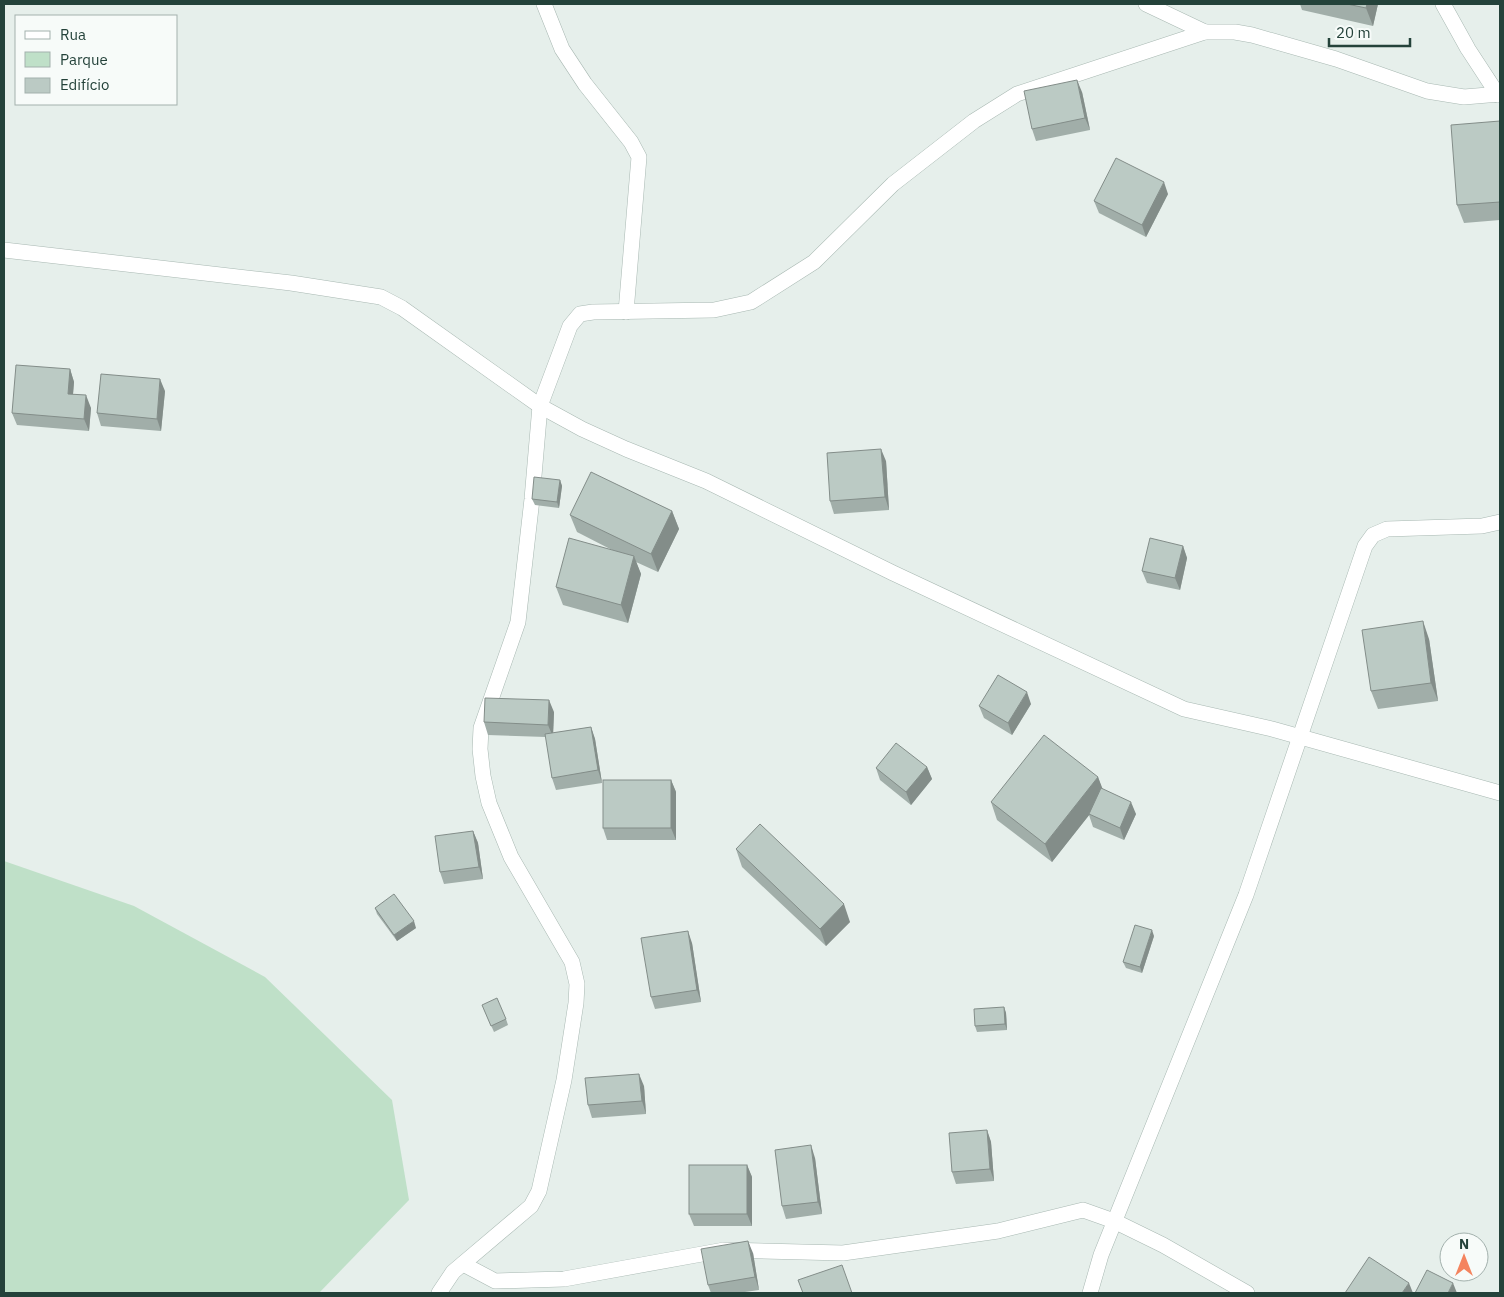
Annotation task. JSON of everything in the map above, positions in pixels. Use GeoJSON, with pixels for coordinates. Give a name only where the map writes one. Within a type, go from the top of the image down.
{"type":"FeatureCollection","features":[{"type":"Feature","properties":{"kind":"street"},"geometry":{"type":"LineString","coordinates":[[544,4],[562,49],[584,84],[631,142],[638,157],[626,312]]}},
{"type":"Feature","properties":{"kind":"street"},"geometry":{"type":"LineString","coordinates":[[1146,4],[1205,32]]}},
{"type":"Feature","properties":{"kind":"street"},"geometry":{"type":"LineString","coordinates":[[439,1293],[452,1272],[531,1206],[540,1191],[564,1080],[576,1003],[577,984],[572,962],[511,857],[489,803],[480,749],[481,728],[518,622],[540,406],[570,326],[580,314],[593,312],[714,310],[751,302],[814,262],[893,184],[974,121],[1017,94],[1205,32],[1235,32],[1252,35],[1336,59],[1427,91],[1464,97],[1499,94],[1468,49],[1443,4]]}},
{"type":"Feature","properties":{"kind":"street"},"geometry":{"type":"LineString","coordinates":[[4,250],[291,283],[381,297],[402,308],[540,406],[626,449],[706,481],[893,573],[1184,709],[1272,729],[1500,793]]}},
{"type":"Feature","properties":{"kind":"street"},"geometry":{"type":"LineString","coordinates":[[1090,1293],[1100,1255],[1246,895],[1365,546],[1373,535],[1387,529],[1482,526],[1500,522]]}},
{"type":"Feature","properties":{"kind":"street"},"geometry":{"type":"LineString","coordinates":[[463,1264],[495,1281],[564,1279],[724,1250],[843,1253],[998,1231],[1083,1210],[1114,1221],[1164,1245],[1247,1293]]}},
{"type":"Feature","properties":{"kind":"green space"},"geometry":{"type":"Polygon","coordinates":[[[4,861],[134,906],[265,977],[392,1100],[409,1200],[319,1293],[4,1293],[4,861]]]}},
{"type":"Feature","properties":{"kind":"building"},"geometry":{"type":"Polygon","coordinates":[[[1347,4],[1367,4],[1366,8],[1347,4]]]}},
{"type":"Feature","properties":{"kind":"building"},"geometry":{"type":"Polygon","coordinates":[[[1077,80],[1085,118],[1032,129],[1024,91],[1077,80]]]}},
{"type":"Feature","properties":{"kind":"building"},"geometry":{"type":"Polygon","coordinates":[[[1500,121],[1500,202],[1457,205],[1451,125],[1500,121]]]}},
{"type":"Feature","properties":{"kind":"building"},"geometry":{"type":"Polygon","coordinates":[[[1116,158],[1164,182],[1142,225],[1094,201],[1116,158]]]}},
{"type":"Feature","properties":{"kind":"building"},"geometry":{"type":"Polygon","coordinates":[[[16,365],[70,369],[68,394],[86,395],[84,419],[12,413],[16,365]]]}},
{"type":"Feature","properties":{"kind":"building"},"geometry":{"type":"Polygon","coordinates":[[[101,374],[160,379],[157,419],[97,413],[101,374]]]}},
{"type":"Feature","properties":{"kind":"building"},"geometry":{"type":"Polygon","coordinates":[[[881,449],[885,497],[830,501],[827,453],[881,449]]]}},
{"type":"Feature","properties":{"kind":"building"},"geometry":{"type":"Polygon","coordinates":[[[591,472],[672,511],[651,554],[570,515],[591,472]]]}},
{"type":"Feature","properties":{"kind":"building"},"geometry":{"type":"Polygon","coordinates":[[[534,477],[560,480],[557,502],[532,499],[534,477]]]}},
{"type":"Feature","properties":{"kind":"building"},"geometry":{"type":"Polygon","coordinates":[[[569,538],[634,556],[621,605],[556,587],[569,538]]]}},
{"type":"Feature","properties":{"kind":"building"},"geometry":{"type":"Polygon","coordinates":[[[1150,538],[1183,546],[1175,578],[1142,571],[1150,538]]]}},
{"type":"Feature","properties":{"kind":"building"},"geometry":{"type":"Polygon","coordinates":[[[1423,621],[1431,683],[1371,691],[1362,630],[1423,621]]]}},
{"type":"Feature","properties":{"kind":"building"},"geometry":{"type":"Polygon","coordinates":[[[998,675],[1027,692],[1008,723],[979,706],[998,675]]]}},
{"type":"Feature","properties":{"kind":"building"},"geometry":{"type":"Polygon","coordinates":[[[485,698],[549,700],[548,725],[484,722],[485,698]]]}},
{"type":"Feature","properties":{"kind":"building"},"geometry":{"type":"Polygon","coordinates":[[[591,727],[598,770],[552,778],[545,734],[591,727]]]}},
{"type":"Feature","properties":{"kind":"building"},"geometry":{"type":"Polygon","coordinates":[[[1044,735],[1098,777],[1045,844],[991,802],[1044,735]]]}},
{"type":"Feature","properties":{"kind":"building"},"geometry":{"type":"Polygon","coordinates":[[[896,743],[927,767],[906,792],[876,768],[896,743]]]}},
{"type":"Feature","properties":{"kind":"building"},"geometry":{"type":"Polygon","coordinates":[[[603,780],[671,780],[671,828],[603,828],[603,780]]]}},
{"type":"Feature","properties":{"kind":"building"},"geometry":{"type":"Polygon","coordinates":[[[1101,788],[1131,802],[1120,828],[1089,814],[1101,788]]]}},
{"type":"Feature","properties":{"kind":"building"},"geometry":{"type":"Polygon","coordinates":[[[760,824],[844,904],[820,929],[736,849],[760,824]]]}},
{"type":"Feature","properties":{"kind":"building"},"geometry":{"type":"Polygon","coordinates":[[[473,831],[479,867],[440,872],[435,836],[473,831]]]}},
{"type":"Feature","properties":{"kind":"building"},"geometry":{"type":"Polygon","coordinates":[[[394,894],[414,921],[394,935],[375,908],[394,894]]]}},
{"type":"Feature","properties":{"kind":"building"},"geometry":{"type":"Polygon","coordinates":[[[1135,925],[1152,930],[1140,967],[1123,962],[1135,925]]]}},
{"type":"Feature","properties":{"kind":"building"},"geometry":{"type":"Polygon","coordinates":[[[688,931],[697,990],[651,997],[641,938],[688,931]]]}},
{"type":"Feature","properties":{"kind":"building"},"geometry":{"type":"Polygon","coordinates":[[[497,998],[506,1019],[491,1026],[482,1005],[497,998]]]}},
{"type":"Feature","properties":{"kind":"building"},"geometry":{"type":"Polygon","coordinates":[[[1004,1007],[1005,1024],[975,1026],[974,1009],[1004,1007]]]}},
{"type":"Feature","properties":{"kind":"building"},"geometry":{"type":"Polygon","coordinates":[[[639,1074],[642,1101],[588,1105],[585,1078],[639,1074]]]}},
{"type":"Feature","properties":{"kind":"building"},"geometry":{"type":"Polygon","coordinates":[[[987,1130],[990,1169],[952,1172],[949,1133],[987,1130]]]}},
{"type":"Feature","properties":{"kind":"building"},"geometry":{"type":"Polygon","coordinates":[[[811,1145],[818,1202],[782,1206],[775,1150],[811,1145]]]}},
{"type":"Feature","properties":{"kind":"building"},"geometry":{"type":"Polygon","coordinates":[[[689,1165],[747,1165],[747,1214],[689,1214],[689,1165]]]}},
{"type":"Feature","properties":{"kind":"building"},"geometry":{"type":"Polygon","coordinates":[[[748,1241],[755,1277],[708,1285],[701,1249],[748,1241]]]}},
{"type":"Feature","properties":{"kind":"building"},"geometry":{"type":"Polygon","coordinates":[[[1369,1257],[1409,1283],[1402,1293],[1345,1293],[1369,1257]]]}},
{"type":"Feature","properties":{"kind":"building"},"geometry":{"type":"Polygon","coordinates":[[[842,1265],[852,1293],[803,1293],[798,1280],[842,1265]]]}},
{"type":"Feature","properties":{"kind":"building"},"geometry":{"type":"Polygon","coordinates":[[[1427,1270],[1439,1276],[1439,1282],[1453,1283],[1448,1293],[1415,1293],[1427,1270]]]}}]}
